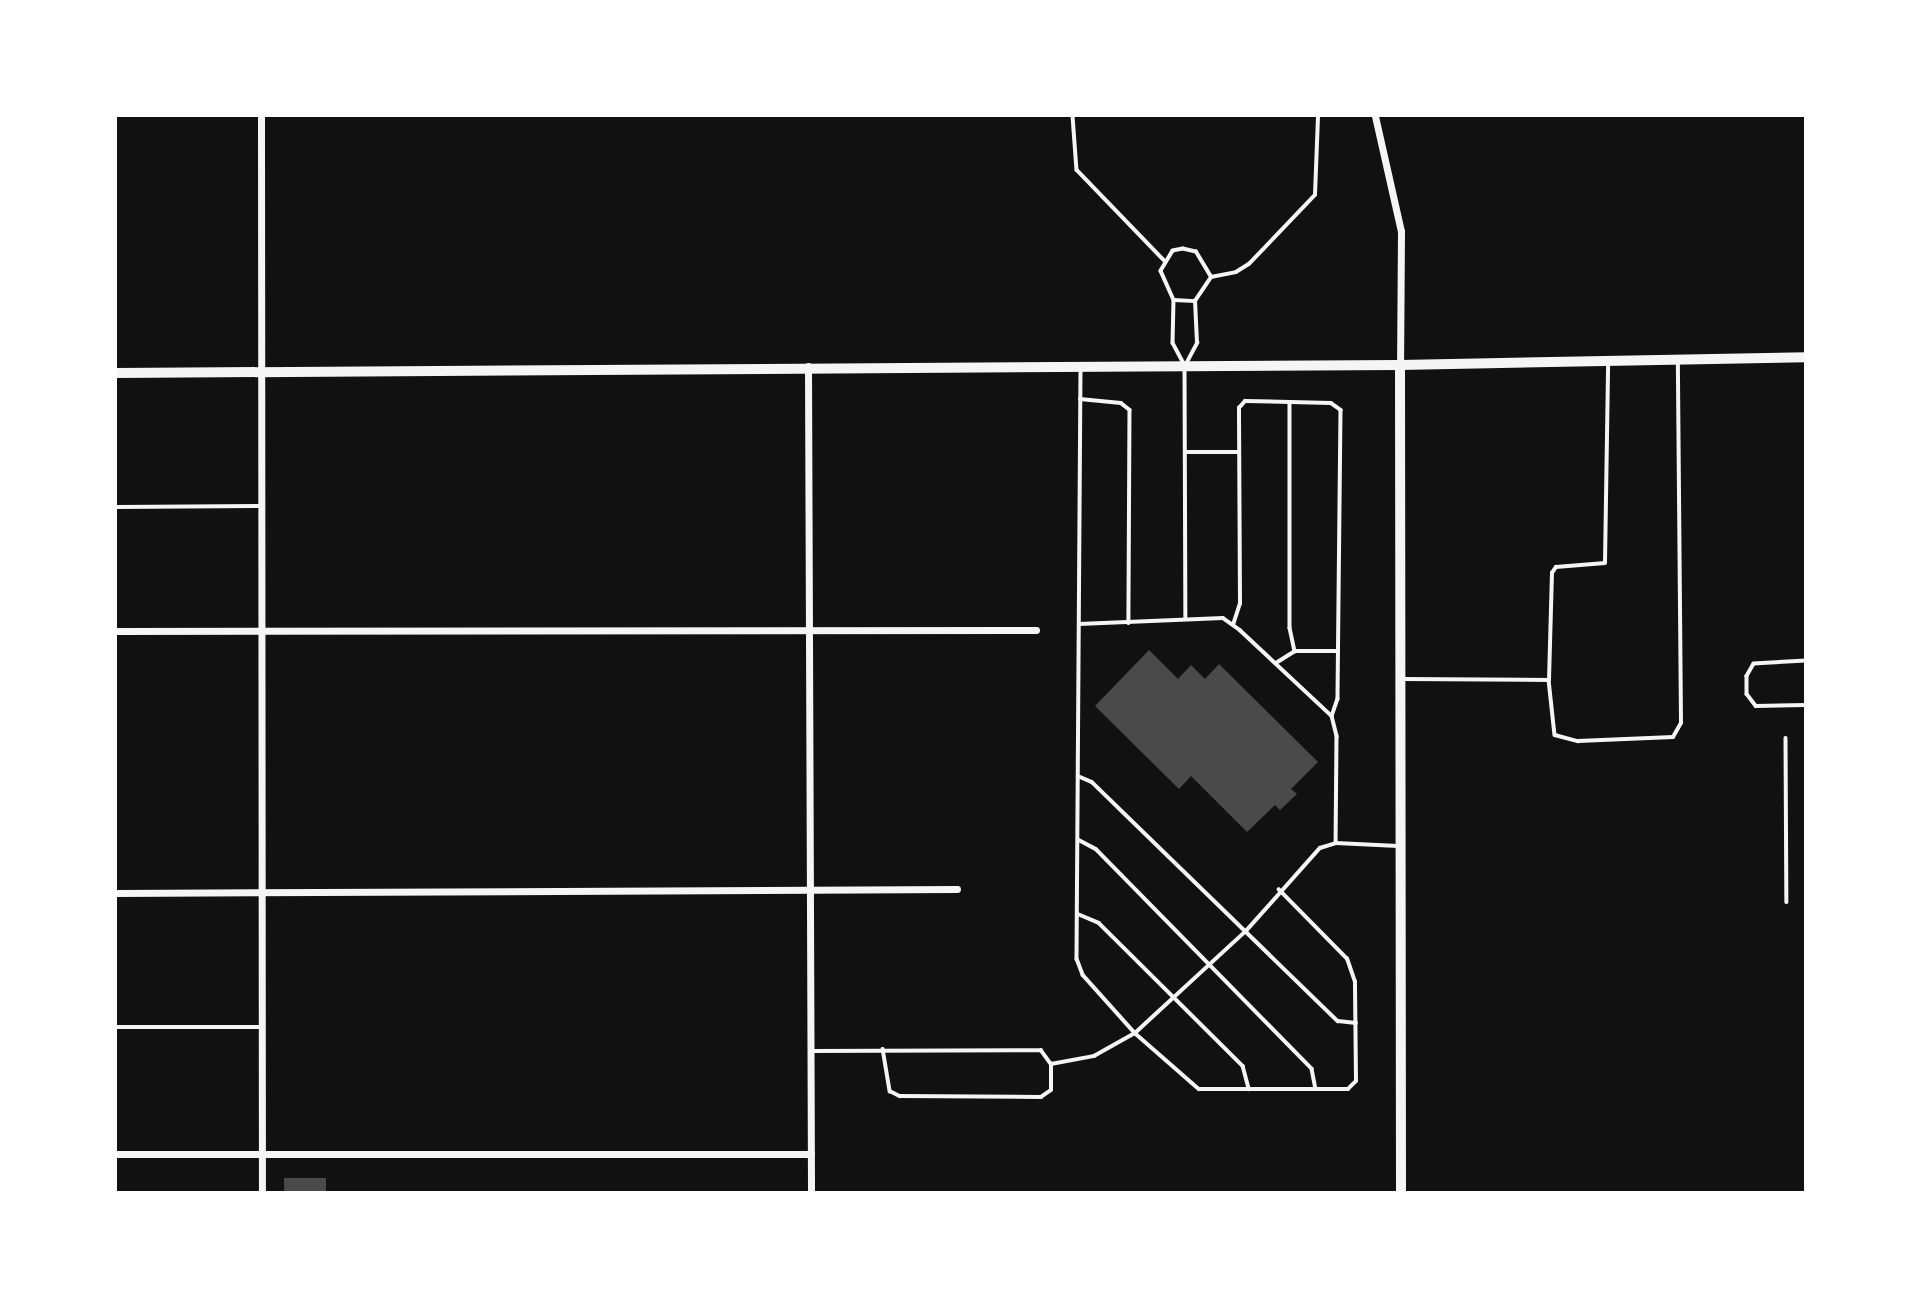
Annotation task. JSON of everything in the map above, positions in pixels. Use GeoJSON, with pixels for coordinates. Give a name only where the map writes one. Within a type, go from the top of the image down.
{"type":"FeatureCollection","features":[{"type":"Feature","properties":{"kind":"street"},"geometry":{"type":"LineString","coordinates":[[261,116],[264,506],[262,1192]]}},
{"type":"Feature","properties":{"kind":"street"},"geometry":{"type":"LineString","coordinates":[[1375,116],[1401,231],[1401,1192]]}},
{"type":"Feature","properties":{"kind":"street"},"geometry":{"type":"LineString","coordinates":[[116,373],[808,365],[1400,365],[1805,356]]}},
{"type":"Feature","properties":{"kind":"street"},"geometry":{"type":"LineString","coordinates":[[808,365],[811,1192]]}},
{"type":"Feature","properties":{"kind":"street"},"geometry":{"type":"LineString","coordinates":[[116,631],[1036,630]]}},
{"type":"Feature","properties":{"kind":"street"},"geometry":{"type":"LineString","coordinates":[[116,893],[957,889]]}},
{"type":"Feature","properties":{"kind":"street"},"geometry":{"type":"LineString","coordinates":[[116,1154],[811,1154]]}},
{"type":"Feature","properties":{"kind":"lane"},"geometry":{"type":"LineString","coordinates":[[1073,116],[1077,170],[1164,260]]}},
{"type":"Feature","properties":{"kind":"lane"},"geometry":{"type":"LineString","coordinates":[[1185,366],[1198,343],[1195,302],[1210,277],[1236,272],[1249,264],[1315,195],[1318,116]]}},
{"type":"Feature","properties":{"kind":"lane"},"geometry":{"type":"LineString","coordinates":[[1186,620],[1185,366],[1173,343],[1174,300],[1161,271],[1164,260],[1173,251],[1196,253],[1210,277]]}},
{"type":"Feature","properties":{"kind":"lane"},"geometry":{"type":"LineString","coordinates":[[1174,300],[1195,302]]}},
{"type":"Feature","properties":{"kind":"lane"},"geometry":{"type":"LineString","coordinates":[[1608,362],[1605,563],[1556,566],[1552,573],[1549,680],[1555,735],[1578,741],[1673,737],[1681,723],[1678,360]]}},
{"type":"Feature","properties":{"kind":"lane"},"geometry":{"type":"LineString","coordinates":[[1081,366],[1077,959],[1083,975],[1135,1033],[1199,1089],[1348,1089],[1356,1081],[1355,982],[1347,959],[1279,890]]}},
{"type":"Feature","properties":{"kind":"lane"},"geometry":{"type":"LineString","coordinates":[[1080,399],[1121,403],[1130,410],[1129,622]]}},
{"type":"Feature","properties":{"kind":"lane"},"geometry":{"type":"LineString","coordinates":[[1233,625],[1240,604],[1239,408],[1245,401],[1331,403],[1340,410],[1338,699],[1332,716]]}},
{"type":"Feature","properties":{"kind":"lane"},"geometry":{"type":"LineString","coordinates":[[1290,402],[1290,628],[1295,651]]}},
{"type":"Feature","properties":{"kind":"lane"},"geometry":{"type":"LineString","coordinates":[[1185,452],[1239,452]]}},
{"type":"Feature","properties":{"kind":"lane"},"geometry":{"type":"LineString","coordinates":[[116,507],[264,506]]}},
{"type":"Feature","properties":{"kind":"lane"},"geometry":{"type":"LineString","coordinates":[[1079,624],[1223,618],[1233,625],[1332,716],[1337,736],[1336,843]]}},
{"type":"Feature","properties":{"kind":"lane"},"geometry":{"type":"LineString","coordinates":[[1276,663],[1295,651],[1338,651]]}},
{"type":"Feature","properties":{"kind":"lane"},"geometry":{"type":"LineString","coordinates":[[1805,660],[1754,664],[1747,676],[1748,694],[1756,706],[1805,705]]}},
{"type":"Feature","properties":{"kind":"lane"},"geometry":{"type":"LineString","coordinates":[[1400,680],[1549,680]]}},
{"type":"Feature","properties":{"kind":"lane"},"geometry":{"type":"LineString","coordinates":[[1078,776],[1092,782],[1338,1021],[1356,1023]]}},
{"type":"Feature","properties":{"kind":"lane"},"geometry":{"type":"LineString","coordinates":[[1078,840],[1096,849],[1312,1069],[1316,1089]]}},
{"type":"Feature","properties":{"kind":"lane"},"geometry":{"type":"LineString","coordinates":[[1051,1064],[1094,1056],[1135,1033],[1246,932],[1279,890],[1320,849],[1336,843],[1401,846]]}},
{"type":"Feature","properties":{"kind":"lane"},"geometry":{"type":"LineString","coordinates":[[1078,914],[1099,923],[1243,1066],[1249,1089]]}},
{"type":"Feature","properties":{"kind":"lane"},"geometry":{"type":"LineString","coordinates":[[116,1027],[263,1027]]}},
{"type":"Feature","properties":{"kind":"lane"},"geometry":{"type":"LineString","coordinates":[[810,1051],[884,1049],[1041,1050],[1051,1064],[1051,1090],[1041,1097],[900,1096],[890,1091],[884,1049]]}},
{"type":"Feature","properties":{"kind":"path"},"geometry":{"type":"LineString","coordinates":[[1786,738],[1787,902]]}},
{"type":"Feature","properties":{"kind":"building"},"geometry":{"type":"Polygon","coordinates":[[[1149,650],[1178,679],[1191,665],[1205,679],[1219,664],[1318,762],[1291,789],[1297,794],[1280,810],[1275,805],[1247,832],[1191,776],[1179,789],[1095,706],[1149,650]]]}},
{"type":"Feature","properties":{"kind":"building"},"geometry":{"type":"Polygon","coordinates":[[[284,1178],[326,1178],[326,1192],[284,1192],[284,1178]]]}}]}
